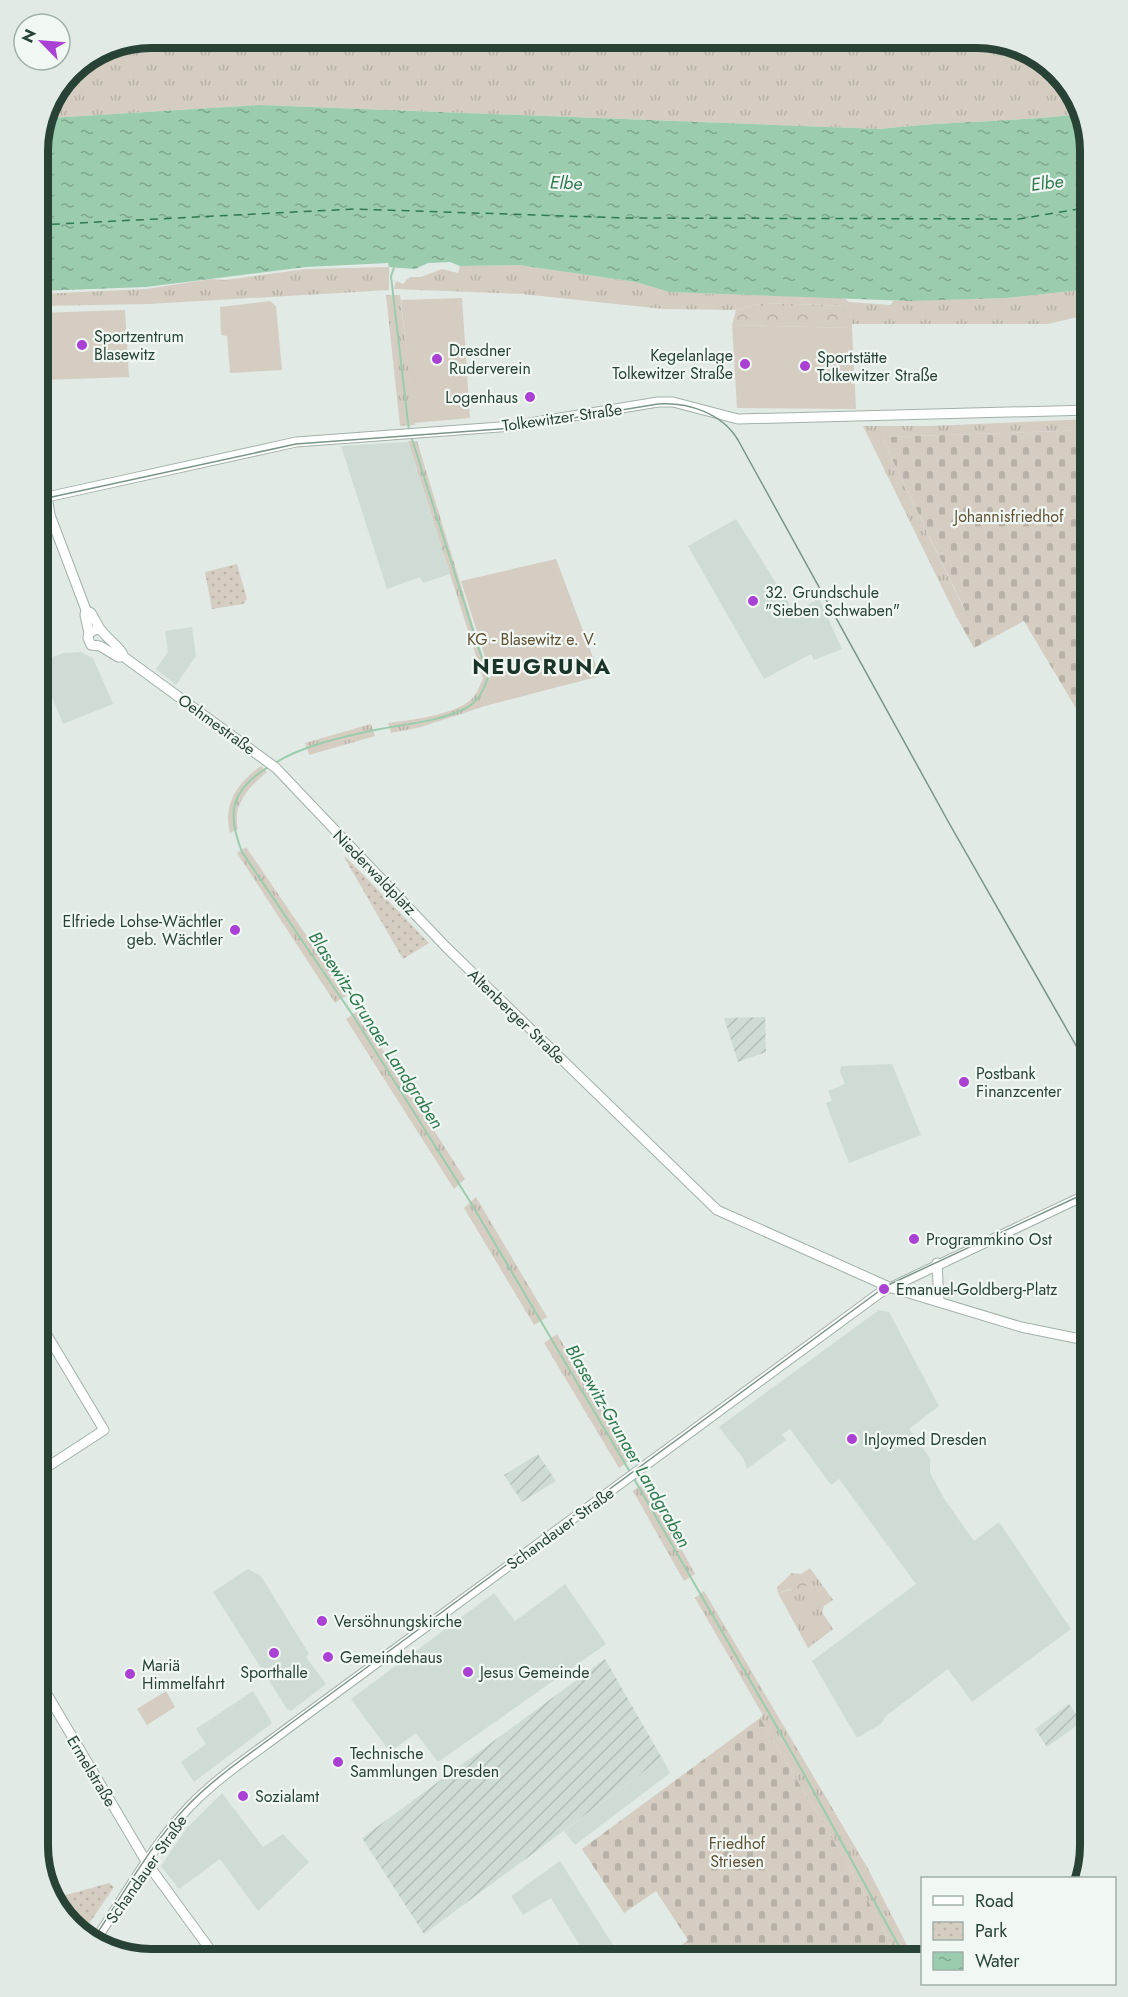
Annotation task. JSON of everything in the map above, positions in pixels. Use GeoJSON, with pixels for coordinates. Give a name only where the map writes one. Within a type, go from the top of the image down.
{"type":"FeatureCollection","features":[{"type":"Feature","properties":{"kind":"main road","name":"Tolkewitzer Straße"},"geometry":{"type":"LineString","coordinates":[[48,497],[296,442],[512,426],[658,402],[673,402],[738,419],[1080,410]]}},
{"type":"Feature","properties":{"kind":"main road","name":"Oehmestraße"},"geometry":{"type":"LineString","coordinates":[[48,510],[86,610],[89,643],[93,646],[103,642],[123,651],[124,657],[267,760],[304,797]]}},
{"type":"Feature","properties":{"kind":"main road","name":"Oehmestraße"},"geometry":{"type":"LineString","coordinates":[[86,610],[91,613],[100,629],[103,642]]}},
{"type":"Feature","properties":{"kind":"main road"},"geometry":{"type":"LineString","coordinates":[[89,633],[100,629]]}},
{"type":"Feature","properties":{"kind":"main road","name":"Niederwaldplatz"},"geometry":{"type":"LineString","coordinates":[[304,797],[446,947]]}},
{"type":"Feature","properties":{"kind":"main road","name":"Altenberger Straße"},"geometry":{"type":"LineString","coordinates":[[446,947],[717,1210],[889,1287],[1021,1327],[1080,1339]]}},
{"type":"Feature","properties":{"kind":"main road","name":"Schandauer Straße"},"geometry":{"type":"LineString","coordinates":[[99,1935],[147,1863],[190,1806],[218,1781],[889,1287],[1080,1198]]}},
{"type":"Feature","properties":{"kind":"main road"},"geometry":{"type":"LineString","coordinates":[[937,1263],[939,1302]]}},
{"type":"Feature","properties":{"kind":"main road"},"geometry":{"type":"LineString","coordinates":[[48,1337],[104,1430],[48,1466]]}},
{"type":"Feature","properties":{"kind":"main road","name":"Ermelstraße"},"geometry":{"type":"LineString","coordinates":[[48,1696],[147,1863],[210,1949]]}},
{"type":"Feature","properties":{"kind":"shaded area"},"geometry":{"type":"Polygon","coordinates":[[[408,442],[450,574],[423,583],[420,577],[387,589],[341,446],[408,442]]]}},
{"type":"Feature","properties":{"kind":"shaded area","name":"32. Grundschule \"Sieben Schwaben\""},"geometry":{"type":"Polygon","coordinates":[[[736,519],[795,613],[819,598],[842,649],[814,660],[811,654],[764,679],[688,546],[736,519]]]}},
{"type":"Feature","properties":{"kind":"shaded area"},"geometry":{"type":"Polygon","coordinates":[[[192,627],[196,656],[176,685],[156,669],[168,652],[165,631],[192,627]]]}},
{"type":"Feature","properties":{"kind":"shaded area"},"geometry":{"type":"Polygon","coordinates":[[[80,652],[93,658],[113,704],[63,724],[48,687],[48,659],[64,653],[80,652]]]}},
{"type":"Feature","properties":{"kind":"shaded area"},"geometry":{"type":"Polygon","coordinates":[[[765,1017],[766,1052],[738,1062],[724,1018],[765,1017]]]}},
{"type":"Feature","properties":{"kind":"shaded area"},"geometry":{"type":"Polygon","coordinates":[[[892,1064],[921,1135],[849,1163],[826,1103],[832,1101],[828,1091],[845,1084],[840,1072],[841,1066],[892,1064]]]}},
{"type":"Feature","properties":{"kind":"shaded area"},"geometry":{"type":"Polygon","coordinates":[[[879,1310],[889,1312],[939,1406],[909,1429],[930,1458],[930,1473],[945,1500],[974,1541],[999,1522],[1071,1629],[972,1702],[948,1669],[886,1716],[881,1724],[857,1738],[812,1661],[916,1584],[839,1479],[831,1485],[790,1429],[782,1434],[786,1440],[747,1469],[743,1458],[719,1427],[879,1310]]]}},
{"type":"Feature","properties":{"kind":"shaded area"},"geometry":{"type":"Polygon","coordinates":[[[538,1454],[556,1481],[522,1502],[504,1475],[538,1454]]]}},
{"type":"Feature","properties":{"kind":"shaded area"},"geometry":{"type":"Polygon","coordinates":[[[248,1569],[261,1576],[309,1654],[306,1657],[326,1684],[291,1711],[287,1709],[213,1592],[248,1569]]]}},
{"type":"Feature","properties":{"kind":"shaded area"},"geometry":{"type":"Polygon","coordinates":[[[565,1584],[606,1644],[438,1762],[416,1733],[390,1752],[351,1699],[494,1593],[515,1621],[565,1584]]]}},
{"type":"Feature","properties":{"kind":"shaded area"},"geometry":{"type":"Polygon","coordinates":[[[605,1659],[662,1758],[424,1934],[362,1838],[605,1659]]]}},
{"type":"Feature","properties":{"kind":"shaded area"},"geometry":{"type":"Polygon","coordinates":[[[253,1691],[272,1723],[194,1782],[181,1762],[206,1744],[196,1729],[253,1691]]]}},
{"type":"Feature","properties":{"kind":"shaded area"},"geometry":{"type":"Polygon","coordinates":[[[1069,1704],[1080,1719],[1080,1723],[1047,1747],[1035,1729],[1069,1704]]]}},
{"type":"Feature","properties":{"kind":"shaded area"},"geometry":{"type":"Polygon","coordinates":[[[662,1758],[670,1773],[575,1845],[564,1831],[662,1758]]]}},
{"type":"Feature","properties":{"kind":"shaded area"},"geometry":{"type":"Polygon","coordinates":[[[222,1793],[263,1847],[283,1834],[309,1862],[258,1911],[220,1859],[179,1889],[161,1866],[187,1828],[222,1793]]]}},
{"type":"Feature","properties":{"kind":"shaded area"},"geometry":{"type":"Polygon","coordinates":[[[560,1861],[616,1949],[582,1949],[551,1898],[523,1915],[511,1896],[560,1861]]]}},
{"type":"Feature","properties":{"kind":"green space"},"geometry":{"type":"Polygon","coordinates":[[[151,48],[984,48],[1010,53],[1034,65],[1063,94],[1072,115],[880,129],[260,105],[54,118],[69,88],[83,74],[118,53],[151,48]]]}},
{"type":"Feature","properties":{"kind":"green space"},"geometry":{"type":"Polygon","coordinates":[[[518,265],[636,282],[669,292],[844,298],[849,302],[891,305],[893,301],[1006,298],[1080,290],[1080,316],[1048,324],[852,324],[852,306],[764,303],[736,310],[663,309],[522,294],[394,289],[396,281],[403,284],[410,277],[421,277],[442,269],[458,273],[460,266],[518,265]]]}},
{"type":"Feature","properties":{"kind":"green space"},"geometry":{"type":"Polygon","coordinates":[[[389,267],[389,290],[149,304],[48,306],[48,294],[146,289],[211,279],[225,280],[306,269],[389,267]]]}},
{"type":"Feature","properties":{"kind":"green space"},"geometry":{"type":"Polygon","coordinates":[[[386,295],[400,295],[415,425],[400,426],[386,295]]]}},
{"type":"Feature","properties":{"kind":"green space","name":"Dresdner Ruderverein"},"geometry":{"type":"Polygon","coordinates":[[[462,298],[470,418],[414,423],[401,300],[462,298]]]}},
{"type":"Feature","properties":{"kind":"green space"},"geometry":{"type":"Polygon","coordinates":[[[270,301],[276,306],[282,370],[230,373],[227,336],[221,335],[220,307],[270,301]]]}},
{"type":"Feature","properties":{"kind":"green space"},"geometry":{"type":"Polygon","coordinates":[[[764,303],[852,306],[852,328],[732,325],[736,310],[764,303]]]}},
{"type":"Feature","properties":{"kind":"green space","name":"Sportzentrum Blasewitz"},"geometry":{"type":"Polygon","coordinates":[[[125,310],[129,377],[48,380],[48,313],[125,310]]]}},
{"type":"Feature","properties":{"kind":"green space","name":"Sportstätte Tolkewitzer Straße"},"geometry":{"type":"Polygon","coordinates":[[[732,325],[852,328],[856,409],[737,408],[732,325]]]}},
{"type":"Feature","properties":{"kind":"green space"},"geometry":{"type":"Polygon","coordinates":[[[1080,419],[1080,430],[884,437],[883,440],[965,611],[956,616],[863,426],[929,426],[1080,419]]]}},
{"type":"Feature","properties":{"kind":"green space","name":"Johannisfriedhof"},"geometry":{"type":"Polygon","coordinates":[[[1080,430],[1080,715],[1024,621],[974,648],[956,616],[965,610],[883,440],[884,437],[1080,430]]]}},
{"type":"Feature","properties":{"kind":"green space"},"geometry":{"type":"Polygon","coordinates":[[[408,441],[417,441],[490,681],[482,698],[485,706],[421,727],[391,733],[388,723],[438,714],[465,704],[474,696],[483,678],[408,441]]]}},
{"type":"Feature","properties":{"kind":"green space","name":"KG - Blasewitz e. V."},"geometry":{"type":"Polygon","coordinates":[[[556,559],[600,676],[485,706],[482,698],[491,676],[461,581],[556,559]]]}},
{"type":"Feature","properties":{"kind":"green space"},"geometry":{"type":"Polygon","coordinates":[[[237,564],[247,599],[243,604],[212,609],[205,572],[237,564]]]}},
{"type":"Feature","properties":{"kind":"green space"},"geometry":{"type":"Polygon","coordinates":[[[371,724],[375,736],[309,755],[305,743],[371,724]]]}},
{"type":"Feature","properties":{"kind":"green space"},"geometry":{"type":"Polygon","coordinates":[[[261,766],[267,772],[248,790],[237,812],[238,829],[230,833],[228,822],[230,804],[234,795],[245,780],[261,766]]]}},
{"type":"Feature","properties":{"kind":"green space"},"geometry":{"type":"Polygon","coordinates":[[[246,847],[347,995],[335,1003],[237,853],[246,847]]]}},
{"type":"Feature","properties":{"kind":"green space"},"geometry":{"type":"Polygon","coordinates":[[[344,857],[346,857],[429,943],[403,959],[344,857]]]}},
{"type":"Feature","properties":{"kind":"green space"},"geometry":{"type":"Polygon","coordinates":[[[358,1011],[465,1179],[454,1189],[346,1019],[358,1011]]]}},
{"type":"Feature","properties":{"kind":"green space"},"geometry":{"type":"Polygon","coordinates":[[[476,1197],[547,1317],[534,1325],[464,1208],[476,1197]]]}},
{"type":"Feature","properties":{"kind":"green space"},"geometry":{"type":"Polygon","coordinates":[[[557,1334],[631,1459],[619,1468],[544,1343],[557,1334]]]}},
{"type":"Feature","properties":{"kind":"green space"},"geometry":{"type":"Polygon","coordinates":[[[645,1482],[695,1574],[684,1581],[633,1491],[645,1482]]]}},
{"type":"Feature","properties":{"kind":"green space"},"geometry":{"type":"Polygon","coordinates":[[[810,1568],[833,1600],[824,1606],[822,1612],[833,1629],[808,1648],[778,1593],[807,1585],[801,1574],[810,1568]]]}},
{"type":"Feature","properties":{"kind":"green space"},"geometry":{"type":"Polygon","coordinates":[[[792,1573],[801,1574],[807,1585],[801,1594],[790,1589],[778,1593],[777,1587],[792,1573]]]}},
{"type":"Feature","properties":{"kind":"green space"},"geometry":{"type":"Polygon","coordinates":[[[704,1591],[867,1867],[909,1949],[894,1949],[858,1882],[760,1718],[763,1715],[695,1598],[704,1591]]]}},
{"type":"Feature","properties":{"kind":"green space"},"geometry":{"type":"Polygon","coordinates":[[[166,1691],[175,1707],[147,1725],[137,1709],[166,1691]]]}},
{"type":"Feature","properties":{"kind":"green space","name":"Friedhof Striesen"},"geometry":{"type":"Polygon","coordinates":[[[760,1718],[858,1882],[894,1949],[679,1949],[688,1940],[656,1891],[624,1913],[582,1849],[760,1718]]]}},
{"type":"Feature","properties":{"kind":"green space"},"geometry":{"type":"Polygon","coordinates":[[[109,1883],[114,1887],[87,1926],[74,1914],[62,1896],[109,1883]]]}},
{"type":"Feature","properties":{"kind":"water","name":"Elbe"},"geometry":{"type":"Polygon","coordinates":[[[260,105],[880,129],[1072,115],[1080,151],[1080,290],[1006,298],[910,301],[669,292],[636,282],[518,265],[460,266],[450,262],[428,263],[415,269],[389,267],[388,263],[306,267],[146,287],[48,291],[48,144],[54,118],[260,105]]]}},
{"type":"Feature","properties":{"kind":"waterway","name":"Blasewitz‐Grunaer Landgraben"},"geometry":{"type":"LineString","coordinates":[[395,265],[391,276],[409,431]]}},
{"type":"Feature","properties":{"kind":"waterway","name":"Blasewitz‐Grunaer Landgraben"},"geometry":{"type":"LineString","coordinates":[[275,763],[309,747],[333,740],[453,714],[473,703],[485,687],[488,677],[411,436]]}},
{"type":"Feature","properties":{"kind":"waterway","name":"Blasewitz‐Grunaer Landgraben"},"geometry":{"type":"LineString","coordinates":[[270,766],[247,784],[235,803],[234,825],[242,852],[354,1017],[471,1203],[630,1472]]}},
{"type":"Feature","properties":{"kind":"waterway","name":"Blasewitz‐Grunaer Landgraben"},"geometry":{"type":"LineString","coordinates":[[633,1477],[804,1774],[900,1949]]}},
{"type":"Feature","properties":{"kind":"ferry route"},"geometry":{"type":"LineString","coordinates":[[48,224],[354,209],[626,218],[1019,219],[1080,209]]}},
{"type":"Feature","properties":{"kind":"tram line"},"geometry":{"type":"LineString","coordinates":[[48,498],[296,444],[512,428],[658,404],[692,407],[714,416],[738,440],[949,823],[1080,1052]]}},
{"type":"Feature","properties":{"kind":"tram line"},"geometry":{"type":"LineString","coordinates":[[97,1933],[150,1852],[176,1819],[201,1792],[237,1763],[886,1286],[1080,1196]]}},
{"type":"Feature","properties":{"kind":"place","name":"Sportzentrum Blasewitz"},"geometry":{"type":"Point","coordinates":[82,345]}},
{"type":"Feature","properties":{"kind":"place","name":"Dresdner Ruderverein"},"geometry":{"type":"Point","coordinates":[437,359]}},
{"type":"Feature","properties":{"kind":"place","name":"Kegelanlage Tolkewitzer Straße"},"geometry":{"type":"Point","coordinates":[745,364]}},
{"type":"Feature","properties":{"kind":"place","name":"Sportstätte Tolkewitzer Straße"},"geometry":{"type":"Point","coordinates":[805,366]}},
{"type":"Feature","properties":{"kind":"place","name":"Logenhaus"},"geometry":{"type":"Point","coordinates":[530,397]}},
{"type":"Feature","properties":{"kind":"place","name":"32. Grundschule \"Sieben Schwaben\""},"geometry":{"type":"Point","coordinates":[753,601]}},
{"type":"Feature","properties":{"kind":"place","name":"Elfriede Lohse-Wächtler geb. Wächtler"},"geometry":{"type":"Point","coordinates":[235,930]}},
{"type":"Feature","properties":{"kind":"place","name":"Postbank Finanzcenter"},"geometry":{"type":"Point","coordinates":[964,1082]}},
{"type":"Feature","properties":{"kind":"place","name":"Programmkino Ost"},"geometry":{"type":"Point","coordinates":[914,1239]}},
{"type":"Feature","properties":{"kind":"place","name":"Emanuel-Goldberg-Platz"},"geometry":{"type":"Point","coordinates":[884,1289]}},
{"type":"Feature","properties":{"kind":"place","name":"InJoymed Dresden"},"geometry":{"type":"Point","coordinates":[852,1439]}},
{"type":"Feature","properties":{"kind":"place","name":"Versöhnungskirche"},"geometry":{"type":"Point","coordinates":[322,1621]}},
{"type":"Feature","properties":{"kind":"place","name":"Sporthalle"},"geometry":{"type":"Point","coordinates":[274,1653]}},
{"type":"Feature","properties":{"kind":"place","name":"Gemeindehaus"},"geometry":{"type":"Point","coordinates":[328,1657]}},
{"type":"Feature","properties":{"kind":"place","name":"Jesus Gemeinde"},"geometry":{"type":"Point","coordinates":[468,1672]}},
{"type":"Feature","properties":{"kind":"place","name":"Mariä Himmelfahrt"},"geometry":{"type":"Point","coordinates":[130,1674]}},
{"type":"Feature","properties":{"kind":"place","name":"Technische Sammlungen Dresden"},"geometry":{"type":"Point","coordinates":[338,1762]}},
{"type":"Feature","properties":{"kind":"place","name":"Sozialamt"},"geometry":{"type":"Point","coordinates":[243,1796]}},
{"type":"Feature","properties":{"kind":"district","name":"NEUGRUNA"},"geometry":{"type":"Point","coordinates":[542,666]}}]}
